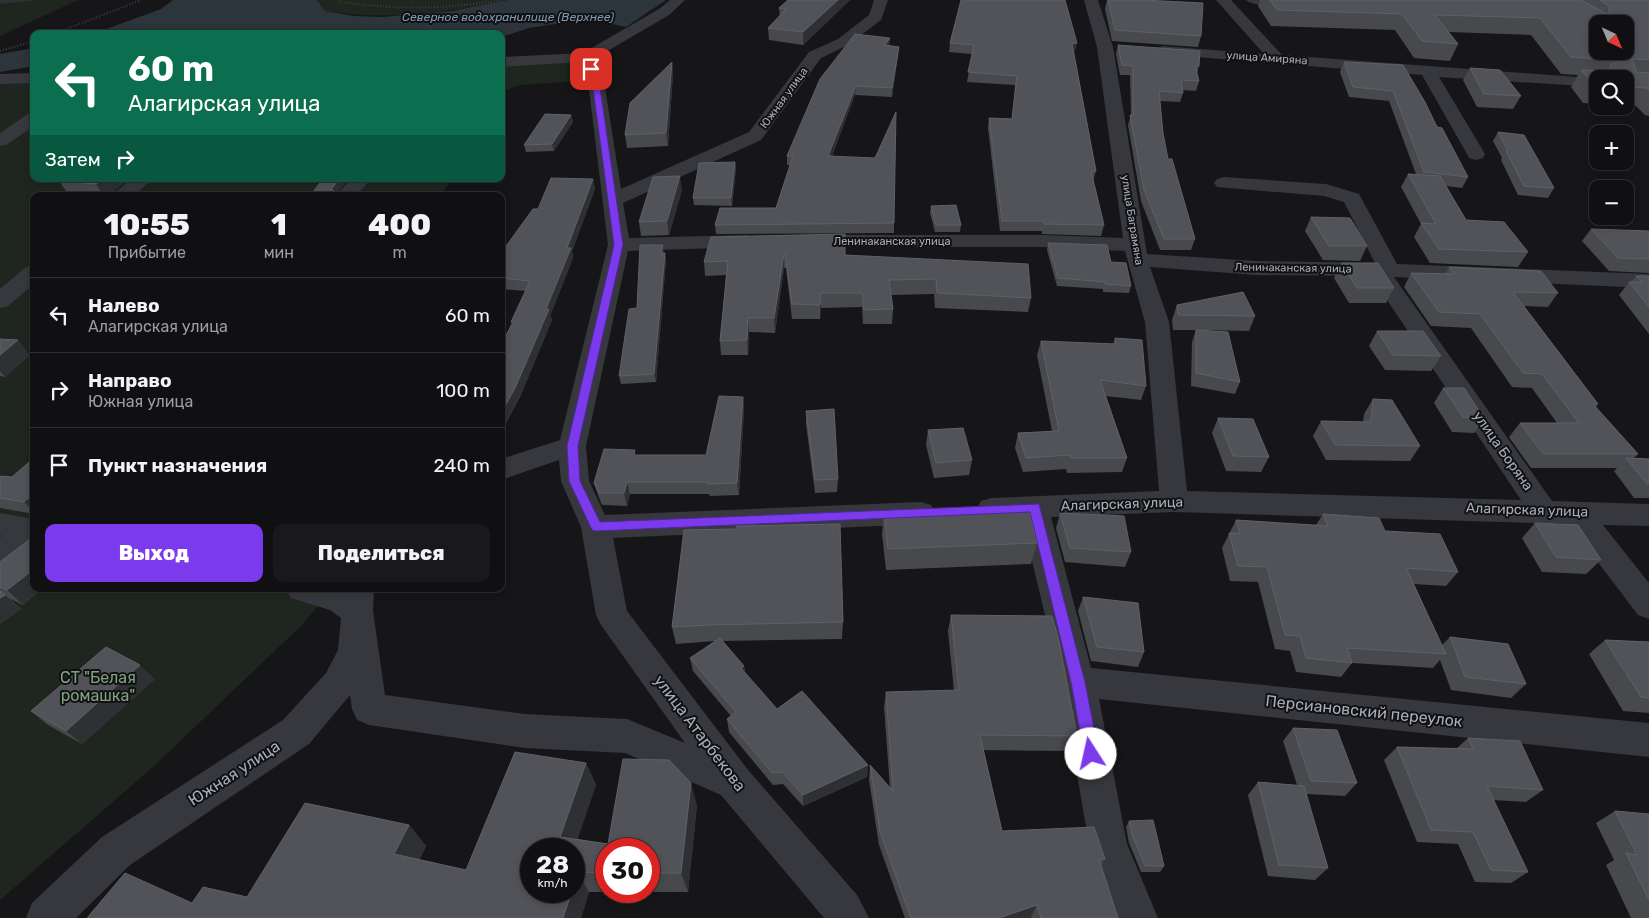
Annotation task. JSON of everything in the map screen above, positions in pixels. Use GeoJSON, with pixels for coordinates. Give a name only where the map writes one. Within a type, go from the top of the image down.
{"type":"FeatureCollection","features":[{"type":"Feature","properties":{"kind":"street"},"geometry":{"type":"LineString","coordinates":[[505,62],[586,57],[664,12],[678,0]]}},
{"type":"Feature","properties":{"kind":"street","name":"Южная улица"},"geometry":{"type":"LineString","coordinates":[[614,200],[755,136],[815,55],[843,42],[876,17],[881,0]]}},
{"type":"Feature","properties":{"kind":"street","name":"улица Баграмяна"},"geometry":{"type":"LineString","coordinates":[[1091,0],[1114,47],[1136,252],[1157,322],[1174,500]]}},
{"type":"Feature","properties":{"kind":"street"},"geometry":{"type":"LineString","coordinates":[[1223,0],[1277,59]]}},
{"type":"Feature","properties":{"kind":"street"},"geometry":{"type":"LineString","coordinates":[[1252,0],[1314,2]]}},
{"type":"Feature","properties":{"kind":"street","name":"улица Амиряна"},"geometry":{"type":"LineString","coordinates":[[1143,49],[1589,81]]}},
{"type":"Feature","properties":{"kind":"street"},"geometry":{"type":"LineString","coordinates":[[586,57],[596,81],[619,245],[572,446],[574,481],[596,527]]}},
{"type":"Feature","properties":{"kind":"street"},"geometry":{"type":"LineString","coordinates":[[1428,71],[1476,154]]}},
{"type":"Feature","properties":{"kind":"street"},"geometry":{"type":"LineString","coordinates":[[0,79],[30,78]]}},
{"type":"Feature","properties":{"kind":"street"},"geometry":{"type":"LineString","coordinates":[[0,141],[30,121]]}},
{"type":"Feature","properties":{"kind":"street"},"geometry":{"type":"LineString","coordinates":[[127,192],[138,182]]}},
{"type":"Feature","properties":{"kind":"street"},"geometry":{"type":"LineString","coordinates":[[349,192],[358,182]]}},
{"type":"Feature","properties":{"kind":"street"},"geometry":{"type":"LineString","coordinates":[[1224,183],[1326,190],[1352,198],[1383,269]]}},
{"type":"Feature","properties":{"kind":"street","name":"Ленинаканская улица"},"geometry":{"type":"LineString","coordinates":[[619,245],[778,241],[1024,241],[1136,252],[1256,268],[1383,269],[1649,281]]}},
{"type":"Feature","properties":{"kind":"street","name":"улица Боряна"},"geometry":{"type":"LineString","coordinates":[[1383,269],[1543,510]]}},
{"type":"Feature","properties":{"kind":"street"},"geometry":{"type":"LineString","coordinates":[[0,301],[30,275]]}},
{"type":"Feature","properties":{"kind":"street"},"geometry":{"type":"LineString","coordinates":[[505,469],[572,446]]}},
{"type":"Feature","properties":{"kind":"street","name":"Алагирская улица"},"geometry":{"type":"LineString","coordinates":[[596,527],[1174,500],[1543,510],[1649,515]]}},
{"type":"Feature","properties":{"kind":"street"},"geometry":{"type":"LineString","coordinates":[[1034,508],[1078,682],[1108,844],[1137,918]]}},
{"type":"Feature","properties":{"kind":"street"},"geometry":{"type":"LineString","coordinates":[[1576,512],[1649,606]]}},
{"type":"Feature","properties":{"kind":"street"},"geometry":{"type":"LineString","coordinates":[[0,524],[30,529]]}},
{"type":"Feature","properties":{"kind":"street","name":"улица Атарбекова"},"geometry":{"type":"LineString","coordinates":[[596,527],[612,615],[735,783],[843,909],[848,918]]}},
{"type":"Feature","properties":{"kind":"street"},"geometry":{"type":"LineString","coordinates":[[0,552],[30,533]]}},
{"type":"Feature","properties":{"kind":"street"},"geometry":{"type":"LineString","coordinates":[[312,592],[340,600],[358,601],[368,709],[525,731],[627,736],[735,783]]}},
{"type":"Feature","properties":{"kind":"street","name":"Южная улица"},"geometry":{"type":"LineString","coordinates":[[47,918],[116,851],[296,732],[338,684],[355,652],[358,601]]}},
{"type":"Feature","properties":{"kind":"street","name":"Персиановский переулок"},"geometry":{"type":"LineString","coordinates":[[1078,682],[1649,740]]}},
{"type":"Feature","properties":{"kind":"path"},"geometry":{"type":"LineString","coordinates":[[64,30],[141,0]]}},
{"type":"Feature","properties":{"kind":"path"},"geometry":{"type":"LineString","coordinates":[[339,0],[399,10],[444,8],[502,0]]}},
{"type":"Feature","properties":{"kind":"path"},"geometry":{"type":"LineString","coordinates":[[0,51],[30,42]]}},
{"type":"Feature","properties":{"kind":"green space"},"geometry":{"type":"Polygon","coordinates":[[[0,0],[78,0],[0,36],[0,0]]]}},
{"type":"Feature","properties":{"kind":"green space"},"geometry":{"type":"Polygon","coordinates":[[[317,0],[508,0],[440,12],[371,15],[325,11],[317,0]]]}},
{"type":"Feature","properties":{"kind":"green space"},"geometry":{"type":"Polygon","coordinates":[[[577,59],[580,81],[520,85],[505,91],[505,64],[577,59]]]}},
{"type":"Feature","properties":{"kind":"green space","name":"СТ \"Белая ромашка\""},"geometry":{"type":"Polygon","coordinates":[[[30,79],[30,182],[449,182],[443,192],[30,192],[30,592],[330,592],[303,624],[153,767],[0,900],[0,81],[30,79]]]}},
{"type":"Feature","properties":{"kind":"water","name":"Северное водохранилище (Верхнее)"},"geometry":{"type":"Polygon","coordinates":[[[173,0],[317,0],[325,11],[354,16],[382,17],[452,11],[508,0],[666,0],[626,27],[588,19],[529,28],[505,36],[505,30],[104,30],[161,9],[173,0]]]}},
{"type":"Feature","properties":{"kind":"building"},"geometry":{"type":"Polygon","coordinates":[[[788,0],[838,0],[803,32],[768,28],[786,9],[779,8],[788,0]]]}},
{"type":"Feature","properties":{"kind":"building"},"geometry":{"type":"Polygon","coordinates":[[[961,0],[1065,0],[1077,43],[1072,44],[1096,171],[1091,171],[1104,225],[1044,224],[1044,221],[1002,221],[989,118],[1012,119],[1017,76],[968,72],[974,45],[950,43],[961,0]]]}},
{"type":"Feature","properties":{"kind":"building"},"geometry":{"type":"Polygon","coordinates":[[[1108,0],[1203,3],[1201,36],[1115,30],[1108,0]]]}},
{"type":"Feature","properties":{"kind":"building"},"geometry":{"type":"Polygon","coordinates":[[[1270,0],[1581,0],[1609,15],[1589,15],[1589,58],[1571,57],[1540,18],[1435,15],[1458,44],[1422,41],[1402,14],[1277,10],[1270,0]]]}},
{"type":"Feature","properties":{"kind":"building"},"geometry":{"type":"Polygon","coordinates":[[[1600,0],[1649,0],[1649,60],[1634,60],[1634,15],[1609,15],[1609,6],[1600,0]]]}},
{"type":"Feature","properties":{"kind":"building"},"geometry":{"type":"Polygon","coordinates":[[[855,34],[890,38],[885,45],[899,47],[892,88],[856,86],[828,156],[875,158],[896,112],[894,223],[715,225],[720,208],[776,208],[793,156],[787,156],[820,79],[855,34]]]}},
{"type":"Feature","properties":{"kind":"building"},"geometry":{"type":"Polygon","coordinates":[[[1118,45],[1200,51],[1199,66],[1195,66],[1199,81],[1181,80],[1183,93],[1159,91],[1163,133],[1168,159],[1172,159],[1195,239],[1164,239],[1144,190],[1130,115],[1133,115],[1133,66],[1122,65],[1118,45]]]}},
{"type":"Feature","properties":{"kind":"building"},"geometry":{"type":"Polygon","coordinates":[[[1616,60],[1634,60],[1631,61],[1634,63],[1636,72],[1649,73],[1649,90],[1647,88],[1634,87],[1634,70],[1609,70],[1611,63],[1616,63],[1616,60]]]}},
{"type":"Feature","properties":{"kind":"building"},"geometry":{"type":"Polygon","coordinates":[[[672,62],[666,133],[625,135],[630,103],[672,62]]]}},
{"type":"Feature","properties":{"kind":"building"},"geometry":{"type":"Polygon","coordinates":[[[1344,62],[1403,65],[1437,127],[1442,128],[1468,177],[1424,172],[1393,91],[1353,87],[1344,62]]]}},
{"type":"Feature","properties":{"kind":"building"},"geometry":{"type":"Polygon","coordinates":[[[1470,68],[1500,70],[1521,96],[1484,94],[1470,68]]]}},
{"type":"Feature","properties":{"kind":"building"},"geometry":{"type":"Polygon","coordinates":[[[1581,70],[1589,70],[1589,79],[1581,70]]]}},
{"type":"Feature","properties":{"kind":"building"},"geometry":{"type":"Polygon","coordinates":[[[545,114],[571,115],[552,144],[524,145],[545,114]]]}},
{"type":"Feature","properties":{"kind":"building"},"geometry":{"type":"Polygon","coordinates":[[[1498,132],[1524,135],[1554,188],[1524,186],[1498,132]]]}},
{"type":"Feature","properties":{"kind":"building"},"geometry":{"type":"Polygon","coordinates":[[[735,162],[731,198],[693,198],[699,163],[735,162]]]}},
{"type":"Feature","properties":{"kind":"building"},"geometry":{"type":"Polygon","coordinates":[[[1408,174],[1440,176],[1466,220],[1504,222],[1528,252],[1439,249],[1421,223],[1436,224],[1408,174]]]}},
{"type":"Feature","properties":{"kind":"building"},"geometry":{"type":"Polygon","coordinates":[[[680,176],[667,221],[639,222],[653,177],[680,176]]]}},
{"type":"Feature","properties":{"kind":"building"},"geometry":{"type":"Polygon","coordinates":[[[551,178],[593,179],[567,248],[571,248],[546,309],[549,309],[516,386],[505,406],[505,337],[530,281],[505,278],[505,248],[533,209],[538,209],[551,178]]]}},
{"type":"Feature","properties":{"kind":"building"},"geometry":{"type":"Polygon","coordinates":[[[71,182],[99,182],[96,184],[71,182]]]}},
{"type":"Feature","properties":{"kind":"building"},"geometry":{"type":"Polygon","coordinates":[[[321,182],[337,182],[332,188],[334,191],[333,192],[313,192],[321,182]]]}},
{"type":"Feature","properties":{"kind":"building"},"geometry":{"type":"Polygon","coordinates":[[[956,205],[961,225],[936,225],[931,206],[956,205]]]}},
{"type":"Feature","properties":{"kind":"building"},"geometry":{"type":"Polygon","coordinates":[[[1311,217],[1350,218],[1367,246],[1329,246],[1311,217]]]}},
{"type":"Feature","properties":{"kind":"building"},"geometry":{"type":"Polygon","coordinates":[[[1591,229],[1649,231],[1649,259],[1618,258],[1591,229]]]}},
{"type":"Feature","properties":{"kind":"building"},"geometry":{"type":"Polygon","coordinates":[[[845,234],[845,255],[1028,264],[1031,298],[937,293],[936,279],[889,280],[893,309],[864,310],[862,293],[821,293],[820,305],[792,304],[784,254],[774,318],[748,318],[747,340],[720,341],[728,261],[704,262],[711,237],[845,234]]]}},
{"type":"Feature","properties":{"kind":"building"},"geometry":{"type":"Polygon","coordinates":[[[1048,243],[1107,245],[1111,262],[1126,263],[1131,286],[1058,278],[1048,243]]]}},
{"type":"Feature","properties":{"kind":"building"},"geometry":{"type":"Polygon","coordinates":[[[640,245],[663,245],[661,253],[665,253],[654,374],[619,376],[629,309],[637,308],[640,245]]]}},
{"type":"Feature","properties":{"kind":"building"},"geometry":{"type":"Polygon","coordinates":[[[1341,263],[1378,263],[1394,288],[1357,288],[1341,263]]]}},
{"type":"Feature","properties":{"kind":"building"},"geometry":{"type":"Polygon","coordinates":[[[1449,267],[1541,271],[1558,293],[1513,292],[1598,404],[1593,404],[1638,454],[1543,454],[1520,423],[1579,423],[1542,374],[1523,373],[1480,314],[1439,312],[1411,273],[1454,274],[1449,267]]]}},
{"type":"Feature","properties":{"kind":"building"},"geometry":{"type":"Polygon","coordinates":[[[1636,276],[1649,276],[1649,307],[1629,282],[1642,282],[1636,276]]]}},
{"type":"Feature","properties":{"kind":"building"},"geometry":{"type":"Polygon","coordinates":[[[1243,292],[1255,316],[1178,315],[1177,305],[1243,292]]]}},
{"type":"Feature","properties":{"kind":"building"},"geometry":{"type":"Polygon","coordinates":[[[1196,330],[1228,332],[1240,382],[1196,373],[1196,330]]]}},
{"type":"Feature","properties":{"kind":"building"},"geometry":{"type":"Polygon","coordinates":[[[1377,331],[1423,331],[1441,356],[1393,355],[1377,331]]]}},
{"type":"Feature","properties":{"kind":"building"},"geometry":{"type":"Polygon","coordinates":[[[1115,338],[1142,340],[1146,386],[1100,380],[1127,458],[1071,458],[1070,455],[1026,458],[1018,433],[1059,431],[1041,341],[1116,344],[1115,338]]]}},
{"type":"Feature","properties":{"kind":"building"},"geometry":{"type":"Polygon","coordinates":[[[0,339],[18,340],[0,355],[0,339]]]}},
{"type":"Feature","properties":{"kind":"building"},"geometry":{"type":"Polygon","coordinates":[[[1443,388],[1464,388],[1484,418],[1463,417],[1443,388]]]}},
{"type":"Feature","properties":{"kind":"building"},"geometry":{"type":"Polygon","coordinates":[[[719,396],[743,397],[737,483],[627,482],[624,493],[599,493],[594,483],[604,449],[635,450],[634,455],[706,455],[719,396]]]}},
{"type":"Feature","properties":{"kind":"building"},"geometry":{"type":"Polygon","coordinates":[[[1373,399],[1392,400],[1420,446],[1335,445],[1321,421],[1371,422],[1373,399]]]}},
{"type":"Feature","properties":{"kind":"building"},"geometry":{"type":"Polygon","coordinates":[[[834,409],[838,479],[815,480],[806,411],[834,409]]]}},
{"type":"Feature","properties":{"kind":"building"},"geometry":{"type":"Polygon","coordinates":[[[1218,418],[1253,419],[1269,457],[1233,456],[1218,418]]]}},
{"type":"Feature","properties":{"kind":"building"},"geometry":{"type":"Polygon","coordinates":[[[963,428],[972,460],[936,463],[928,430],[963,428]]]}},
{"type":"Feature","properties":{"kind":"building"},"geometry":{"type":"Polygon","coordinates":[[[1626,458],[1649,459],[1649,484],[1647,484],[1626,458]]]}},
{"type":"Feature","properties":{"kind":"building"},"geometry":{"type":"Polygon","coordinates":[[[30,461],[30,497],[24,502],[0,498],[0,477],[12,477],[30,461]]]}},
{"type":"Feature","properties":{"kind":"building"},"geometry":{"type":"Polygon","coordinates":[[[1028,507],[1037,543],[888,549],[884,513],[1028,507]]]}},
{"type":"Feature","properties":{"kind":"building"},"geometry":{"type":"Polygon","coordinates":[[[1060,513],[1124,516],[1131,552],[1070,548],[1060,513]]]}},
{"type":"Feature","properties":{"kind":"building"},"geometry":{"type":"Polygon","coordinates":[[[1323,514],[1379,518],[1385,531],[1440,534],[1458,572],[1406,568],[1446,654],[1347,648],[1352,663],[1306,658],[1300,636],[1285,635],[1267,567],[1238,566],[1229,533],[1240,534],[1236,520],[1328,526],[1323,514]]]}},
{"type":"Feature","properties":{"kind":"building"},"geometry":{"type":"Polygon","coordinates":[[[1535,523],[1578,525],[1601,560],[1556,557],[1535,523]]]}},
{"type":"Feature","properties":{"kind":"building"},"geometry":{"type":"Polygon","coordinates":[[[840,524],[843,622],[672,627],[684,530],[737,529],[736,526],[840,524]]]}},
{"type":"Feature","properties":{"kind":"building"},"geometry":{"type":"Polygon","coordinates":[[[30,539],[30,572],[7,590],[0,587],[0,562],[30,539]]]}},
{"type":"Feature","properties":{"kind":"building"},"geometry":{"type":"Polygon","coordinates":[[[0,591],[5,595],[0,598],[0,591]]]}},
{"type":"Feature","properties":{"kind":"building"},"geometry":{"type":"Polygon","coordinates":[[[1083,597],[1138,603],[1144,652],[1097,647],[1083,597]]]}},
{"type":"Feature","properties":{"kind":"building"},"geometry":{"type":"Polygon","coordinates":[[[951,615],[1052,616],[1059,641],[1077,736],[980,735],[1002,831],[1094,827],[1105,859],[1099,859],[1118,918],[1041,918],[1037,905],[999,918],[911,918],[880,832],[870,765],[893,791],[886,692],[959,690],[951,615]]]}},
{"type":"Feature","properties":{"kind":"building"},"geometry":{"type":"Polygon","coordinates":[[[1450,637],[1508,644],[1526,684],[1465,677],[1450,637]]]}},
{"type":"Feature","properties":{"kind":"building"},"geometry":{"type":"Polygon","coordinates":[[[720,638],[744,666],[741,668],[777,709],[802,691],[868,765],[803,795],[782,772],[772,773],[727,719],[736,712],[690,658],[720,638]]]}},
{"type":"Feature","properties":{"kind":"building"},"geometry":{"type":"Polygon","coordinates":[[[1605,640],[1649,642],[1649,698],[1641,697],[1605,640]]]}},
{"type":"Feature","properties":{"kind":"building"},"geometry":{"type":"Polygon","coordinates":[[[106,647],[140,665],[66,731],[31,711],[106,647]]]}},
{"type":"Feature","properties":{"kind":"building"},"geometry":{"type":"Polygon","coordinates":[[[1293,728],[1337,730],[1357,783],[1311,781],[1293,728]]]}},
{"type":"Feature","properties":{"kind":"building"},"geometry":{"type":"Polygon","coordinates":[[[1468,738],[1520,741],[1543,790],[1487,786],[1528,872],[1491,870],[1473,832],[1431,830],[1397,747],[1473,749],[1468,738]]]}},
{"type":"Feature","properties":{"kind":"building"},"geometry":{"type":"Polygon","coordinates":[[[515,752],[586,763],[560,837],[567,838],[520,838],[520,903],[568,903],[563,918],[87,918],[125,873],[192,903],[203,887],[247,897],[305,803],[409,825],[394,854],[466,870],[515,752]]]}},
{"type":"Feature","properties":{"kind":"building"},"geometry":{"type":"Polygon","coordinates":[[[623,759],[669,760],[691,783],[681,873],[660,873],[660,838],[609,838],[623,759]]]}},
{"type":"Feature","properties":{"kind":"building"},"geometry":{"type":"Polygon","coordinates":[[[1258,782],[1304,786],[1328,868],[1279,865],[1258,782]]]}},
{"type":"Feature","properties":{"kind":"building"},"geometry":{"type":"Polygon","coordinates":[[[1615,811],[1649,814],[1649,900],[1626,853],[1637,855],[1615,811]]]}},
{"type":"Feature","properties":{"kind":"building"},"geometry":{"type":"Polygon","coordinates":[[[1153,820],[1164,866],[1145,866],[1133,837],[1129,821],[1153,820]]]}},
{"type":"Feature","properties":{"kind":"building"},"geometry":{"type":"Polygon","coordinates":[[[585,841],[595,842],[595,873],[585,872],[585,841]]]}},
{"type":"Feature","properties":{"kind":"waterway"},"geometry":{"type":"LineString","coordinates":[[0,63],[30,58]]}},
{"type":"Feature","properties":{"kind":"route"},"geometry":{"type":"LineString","coordinates":[[591,69],[596,81],[619,245],[572,446],[574,481],[596,527],[1034,508],[1078,682],[1091,754]]}}]}
